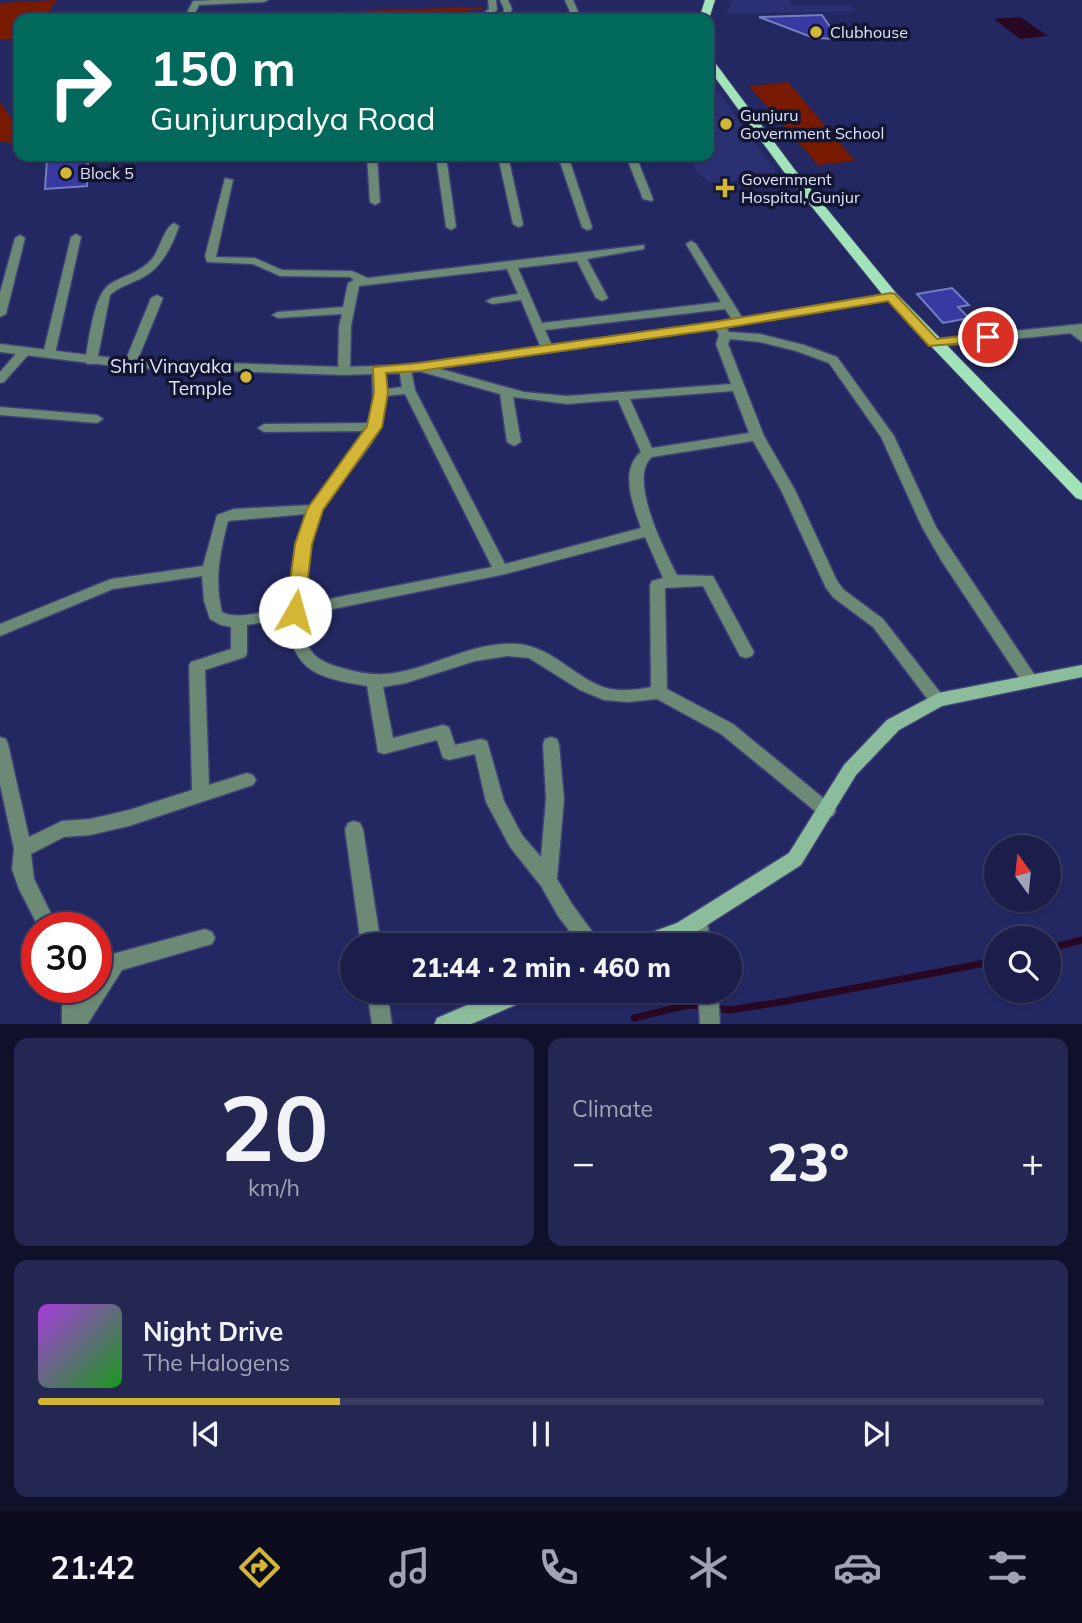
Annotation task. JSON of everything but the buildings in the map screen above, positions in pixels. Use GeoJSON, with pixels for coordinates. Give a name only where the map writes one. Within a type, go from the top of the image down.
{"type":"FeatureCollection","features":[{"type":"Feature","properties":{"kind":"main road"},"geometry":{"type":"LineString","coordinates":[[714,77],[891,296],[1082,494]]}},
{"type":"Feature","properties":{"kind":"main road"},"geometry":{"type":"LineString","coordinates":[[675,933],[795,859],[850,770],[894,725],[938,700],[1082,671]]}},
{"type":"Feature","properties":{"kind":"main road"},"geometry":{"type":"LineString","coordinates":[[444,1024],[495,1003]]}},
{"type":"Feature","properties":{"kind":"street"},"geometry":{"type":"LineString","coordinates":[[190,14],[196,3],[264,0]]}},
{"type":"Feature","properties":{"kind":"street"},"geometry":{"type":"LineString","coordinates":[[372,161],[375,202]]}},
{"type":"Feature","properties":{"kind":"street"},"geometry":{"type":"LineString","coordinates":[[441,161],[451,227]]}},
{"type":"Feature","properties":{"kind":"street"},"geometry":{"type":"LineString","coordinates":[[504,161],[518,224]]}},
{"type":"Feature","properties":{"kind":"street"},"geometry":{"type":"LineString","coordinates":[[566,161],[587,227]]}},
{"type":"Feature","properties":{"kind":"street"},"geometry":{"type":"LineString","coordinates":[[633,161],[648,199]]}},
{"type":"Feature","properties":{"kind":"street"},"geometry":{"type":"LineString","coordinates":[[228,180],[211,260],[255,261],[281,272],[352,274],[365,281]]}},
{"type":"Feature","properties":{"kind":"street"},"geometry":{"type":"LineString","coordinates":[[91,361],[105,294],[110,288],[136,277],[148,268],[170,240],[174,226]]}},
{"type":"Feature","properties":{"kind":"street"},"geometry":{"type":"LineString","coordinates":[[49,354],[76,237]]}},
{"type":"Feature","properties":{"kind":"street"},"geometry":{"type":"LineString","coordinates":[[0,314],[20,238]]}},
{"type":"Feature","properties":{"kind":"street"},"geometry":{"type":"LineString","coordinates":[[691,244],[739,322]]}},
{"type":"Feature","properties":{"kind":"street"},"geometry":{"type":"LineString","coordinates":[[344,371],[347,310],[354,283],[581,257],[640,247]]}},
{"type":"Feature","properties":{"kind":"street"},"geometry":{"type":"LineString","coordinates":[[581,257],[602,298]]}},
{"type":"Feature","properties":{"kind":"street"},"geometry":{"type":"LineString","coordinates":[[511,265],[547,348]]}},
{"type":"Feature","properties":{"kind":"street"},"geometry":{"type":"LineString","coordinates":[[492,301],[525,296]]}},
{"type":"Feature","properties":{"kind":"street"},"geometry":{"type":"LineString","coordinates":[[722,330],[739,322],[891,296]]}},
{"type":"Feature","properties":{"kind":"street"},"geometry":{"type":"LineString","coordinates":[[130,363],[157,298]]}},
{"type":"Feature","properties":{"kind":"street"},"geometry":{"type":"LineString","coordinates":[[538,327],[727,305]]}},
{"type":"Feature","properties":{"kind":"street"},"geometry":{"type":"LineString","coordinates":[[278,315],[347,310]]}},
{"type":"Feature","properties":{"kind":"street"},"geometry":{"type":"LineString","coordinates":[[934,343],[1077,328],[1082,338]]}},
{"type":"Feature","properties":{"kind":"street"},"geometry":{"type":"LineString","coordinates":[[722,330],[722,344],[757,436],[788,490],[831,584],[839,594],[878,623],[938,700]]}},
{"type":"Feature","properties":{"kind":"street"},"geometry":{"type":"LineString","coordinates":[[0,348],[91,361],[344,371],[412,368],[547,348],[722,330],[800,348],[833,360],[887,436],[929,527],[1030,681]]}},
{"type":"Feature","properties":{"kind":"street"},"geometry":{"type":"LineString","coordinates":[[0,379],[25,351]]}},
{"type":"Feature","properties":{"kind":"street"},"geometry":{"type":"LineString","coordinates":[[412,368],[523,396],[567,400],[623,398],[738,387]]}},
{"type":"Feature","properties":{"kind":"street"},"geometry":{"type":"LineString","coordinates":[[412,368],[409,390],[501,570]]}},
{"type":"Feature","properties":{"kind":"street"},"geometry":{"type":"LineString","coordinates":[[378,370],[381,393],[375,427],[315,509],[303,544],[295,612],[299,648],[307,661],[374,681],[412,676],[458,659],[523,649],[551,661],[598,692],[632,695],[660,692],[727,729],[827,811]]}},
{"type":"Feature","properties":{"kind":"street"},"geometry":{"type":"LineString","coordinates":[[381,393],[409,390]]}},
{"type":"Feature","properties":{"kind":"street"},"geometry":{"type":"LineString","coordinates":[[506,391],[514,442]]}},
{"type":"Feature","properties":{"kind":"street"},"geometry":{"type":"LineString","coordinates":[[623,398],[648,453]]}},
{"type":"Feature","properties":{"kind":"street"},"geometry":{"type":"LineString","coordinates":[[0,411],[97,419]]}},
{"type":"Feature","properties":{"kind":"street"},"geometry":{"type":"LineString","coordinates":[[264,428],[375,427]]}},
{"type":"Feature","properties":{"kind":"street"},"geometry":{"type":"LineString","coordinates":[[672,581],[638,503],[636,463],[648,453],[757,436]]}},
{"type":"Feature","properties":{"kind":"street"},"geometry":{"type":"LineString","coordinates":[[315,509],[234,514],[222,518],[209,569],[208,590],[215,615],[226,621],[239,621],[295,612],[501,570],[651,530]]}},
{"type":"Feature","properties":{"kind":"street"},"geometry":{"type":"LineString","coordinates":[[0,629],[111,584],[209,569]]}},
{"type":"Feature","properties":{"kind":"street"},"geometry":{"type":"LineString","coordinates":[[660,692],[657,586],[672,581],[708,579],[746,652]]}},
{"type":"Feature","properties":{"kind":"street"},"geometry":{"type":"LineString","coordinates":[[201,795],[197,666],[239,653],[239,621]]}},
{"type":"Feature","properties":{"kind":"street"},"geometry":{"type":"LineString","coordinates":[[374,681],[385,733],[384,747],[443,732],[450,753],[481,746],[495,802],[516,841],[548,880],[565,910],[583,933]]}},
{"type":"Feature","properties":{"kind":"street"},"geometry":{"type":"LineString","coordinates":[[0,744],[23,849],[19,859],[21,870],[41,912]]}},
{"type":"Feature","properties":{"kind":"street"},"geometry":{"type":"LineString","coordinates":[[548,880],[555,799],[551,744]]}},
{"type":"Feature","properties":{"kind":"street"},"geometry":{"type":"LineString","coordinates":[[23,849],[62,829],[90,827],[116,821],[247,780]]}},
{"type":"Feature","properties":{"kind":"street"},"geometry":{"type":"LineString","coordinates":[[354,829],[369,933]]}},
{"type":"Feature","properties":{"kind":"street"},"geometry":{"type":"LineString","coordinates":[[698,920],[700,933]]}},
{"type":"Feature","properties":{"kind":"street"},"geometry":{"type":"LineString","coordinates":[[73,1024],[116,962],[205,938]]}},
{"type":"Feature","properties":{"kind":"street"},"geometry":{"type":"LineString","coordinates":[[72,1003],[73,1024]]}},
{"type":"Feature","properties":{"kind":"street"},"geometry":{"type":"LineString","coordinates":[[379,1003],[382,1024]]}},
{"type":"Feature","properties":{"kind":"street"},"geometry":{"type":"LineString","coordinates":[[709,1003],[710,1024]]}},
{"type":"Feature","properties":{"kind":"shaded area"},"geometry":{"type":"Polygon","coordinates":[[[57,0],[47,14],[14,14],[14,39],[0,40],[0,3],[57,0]]]}},
{"type":"Feature","properties":{"kind":"shaded area"},"geometry":{"type":"Polygon","coordinates":[[[732,0],[789,0],[793,6],[851,6],[856,11],[726,14],[732,0]]]}},
{"type":"Feature","properties":{"kind":"shaded area"},"geometry":{"type":"Polygon","coordinates":[[[480,7],[485,9],[430,14],[264,14],[480,7]]]}},
{"type":"Feature","properties":{"kind":"shaded area"},"geometry":{"type":"Polygon","coordinates":[[[1020,17],[1048,36],[1020,39],[994,19],[1020,17]]]}},
{"type":"Feature","properties":{"kind":"shaded area"},"geometry":{"type":"Polygon","coordinates":[[[788,82],[855,161],[818,165],[749,86],[788,82]]]}},
{"type":"Feature","properties":{"kind":"shaded area","name":"Gunjuru Government School"},"geometry":{"type":"Polygon","coordinates":[[[714,92],[719,92],[779,176],[710,183],[699,174],[690,161],[714,161],[714,92]]]}},
{"type":"Feature","properties":{"kind":"shaded area"},"geometry":{"type":"Polygon","coordinates":[[[0,102],[14,123],[14,143],[0,142],[0,102]]]}},
{"type":"Feature","properties":{"kind":"waterway"},"geometry":{"type":"LineString","coordinates":[[1061,946],[1082,940]]}},
{"type":"Feature","properties":{"kind":"waterway"},"geometry":{"type":"LineString","coordinates":[[713,1008],[730,1010],[787,1001],[984,963]]}},
{"type":"Feature","properties":{"kind":"waterway"},"geometry":{"type":"LineString","coordinates":[[634,1018],[688,1005],[703,1006]]}},
{"type":"Feature","properties":{"kind":"place","name":"Clubhouse"},"geometry":{"type":"Point","coordinates":[816,32]}},
{"type":"Feature","properties":{"kind":"place","name":"Gunjuru Government School"},"geometry":{"type":"Point","coordinates":[726,124]}},
{"type":"Feature","properties":{"kind":"place","name":"Block 5"},"geometry":{"type":"Point","coordinates":[66,173]}},
{"type":"Feature","properties":{"kind":"place","name":"Government Hospital, Gunjur"},"geometry":{"type":"Point","coordinates":[725,188]}},
{"type":"Feature","properties":{"kind":"place","name":"Shri Vinayaka Temple"},"geometry":{"type":"Point","coordinates":[246,377]}},
{"type":"Feature","properties":{"kind":"route"},"geometry":{"type":"LineString","coordinates":[[295,612],[303,544],[315,509],[375,427],[381,393],[378,370],[419,367],[719,325],[891,296],[934,343],[988,337]]}}]}
